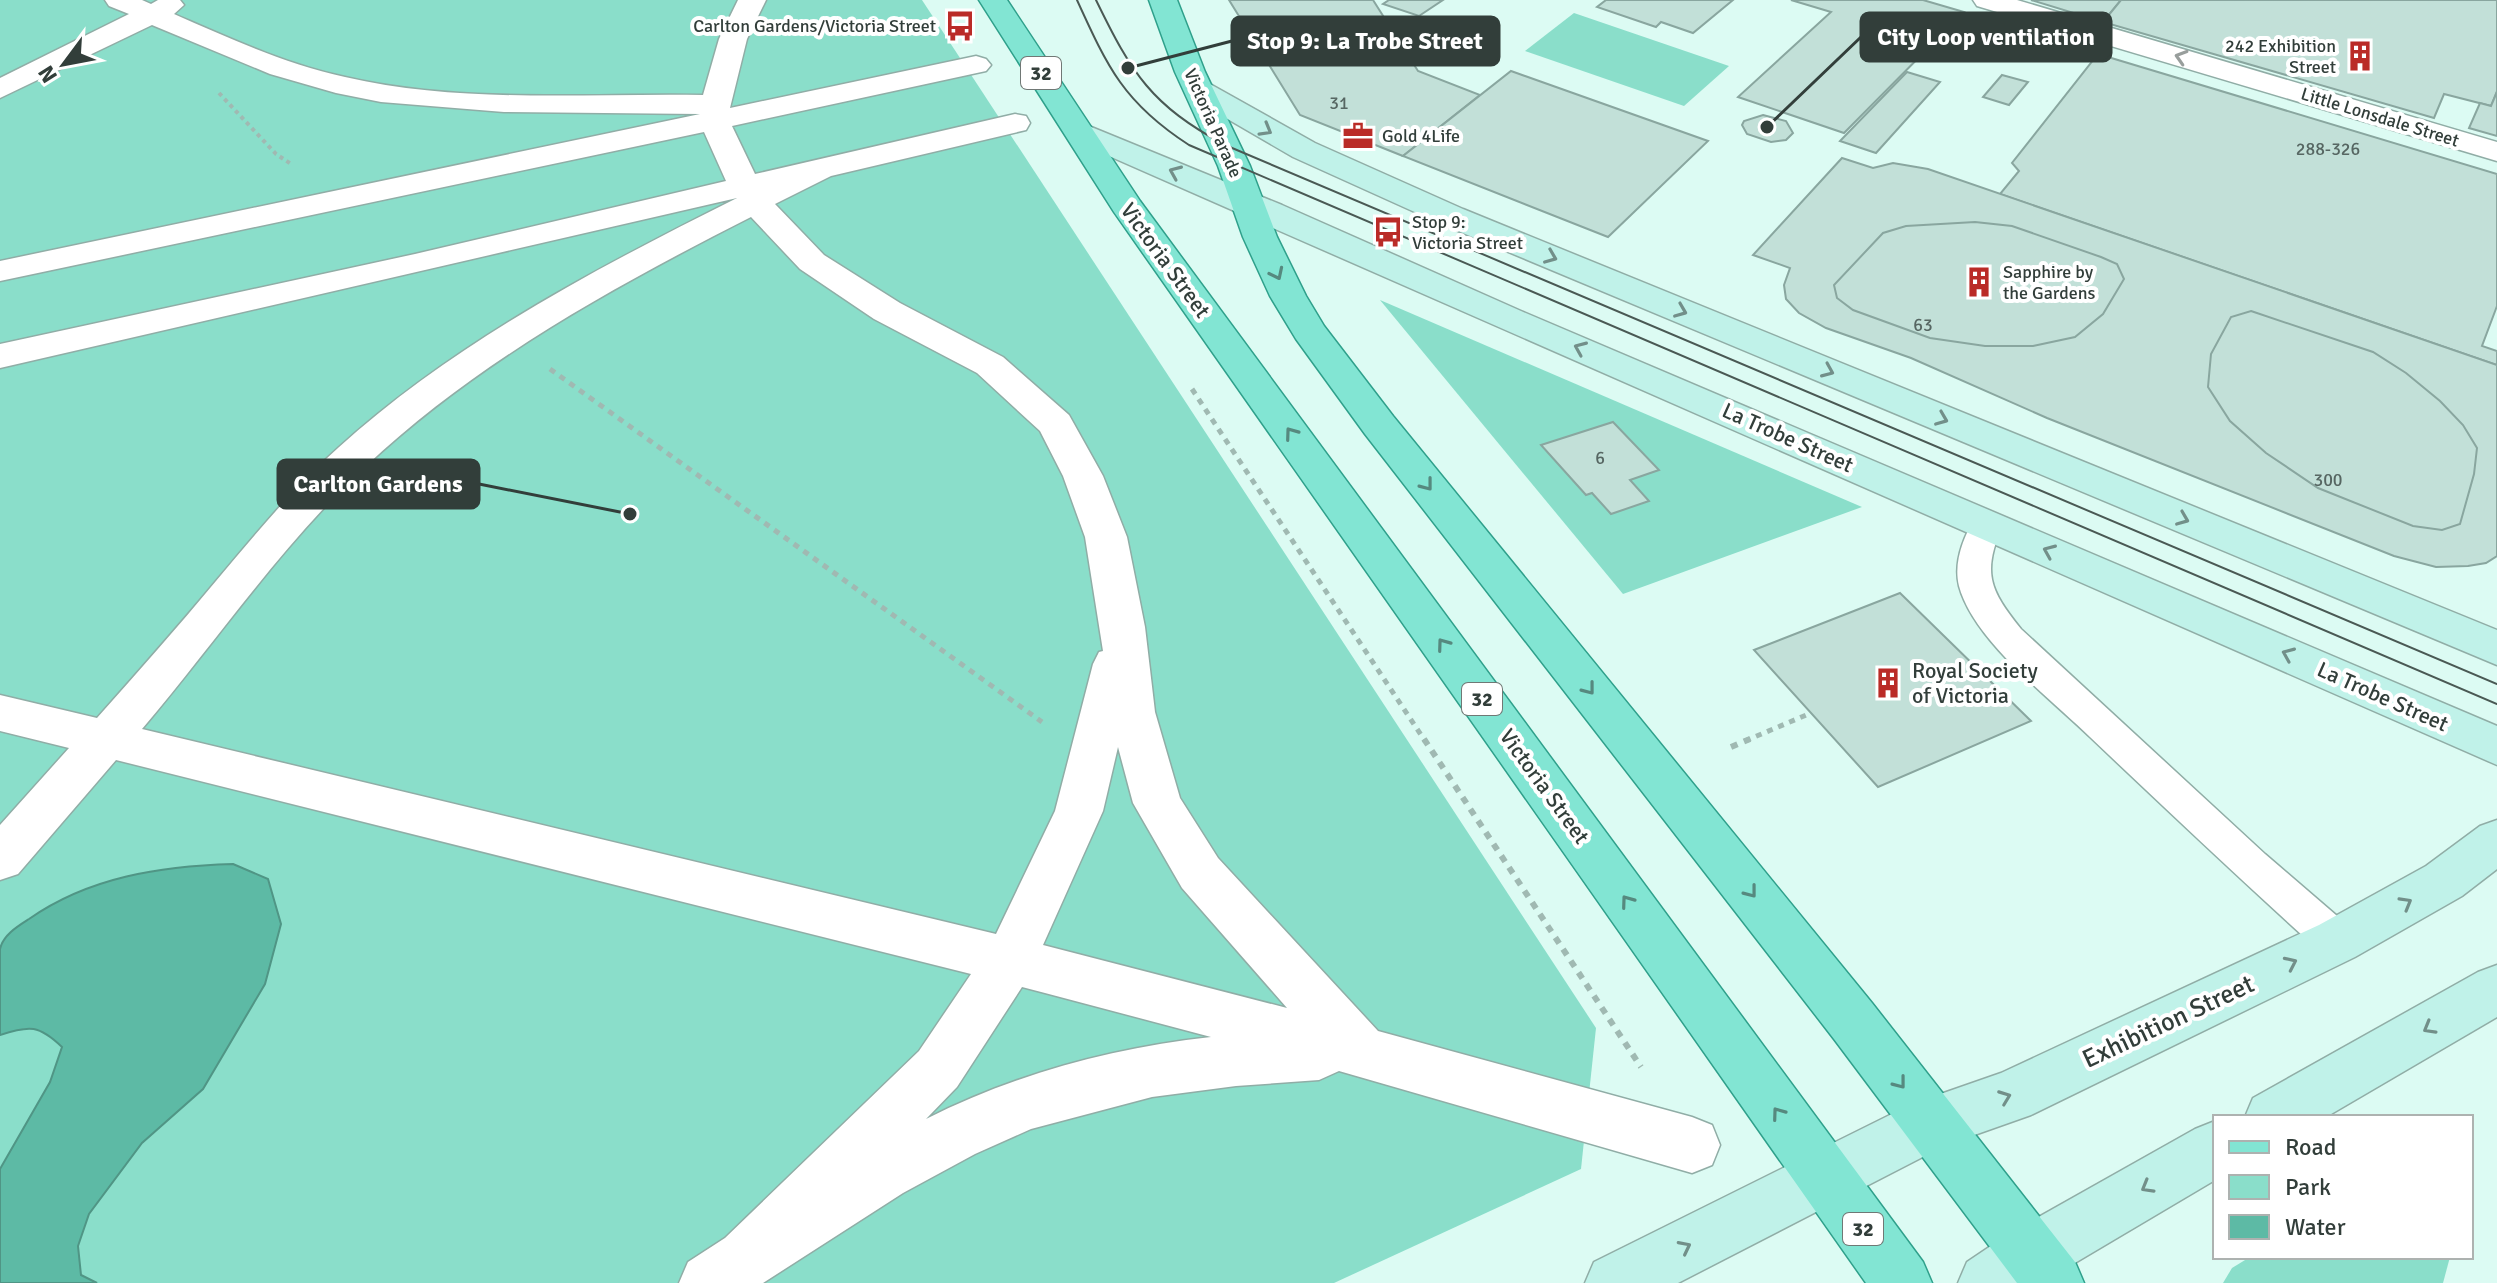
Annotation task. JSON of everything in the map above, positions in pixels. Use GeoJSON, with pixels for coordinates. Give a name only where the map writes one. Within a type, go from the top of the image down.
{"type":"FeatureCollection","features":[{"type":"Feature","properties":{"kind":"main road","name":"32"},"geometry":{"type":"LineString","coordinates":[[993,0],[1079,131]]}},
{"type":"Feature","properties":{"kind":"main road","name":"Victoria Parade"},"geometry":{"type":"LineString","coordinates":[[1163,0],[1247,202]]}},
{"type":"Feature","properties":{"kind":"main road","name":"Victoria Street"},"geometry":{"type":"LineString","coordinates":[[1079,131],[1126,205],[1902,1283]]}},
{"type":"Feature","properties":{"kind":"main road"},"geometry":{"type":"LineString","coordinates":[[1247,202],[1288,296],[1340,374],[1932,1123],[2024,1273]]}},
{"type":"Feature","properties":{"kind":"street"},"geometry":{"type":"LineString","coordinates":[[119,0],[169,14],[308,77],[381,93],[715,113]]}},
{"type":"Feature","properties":{"kind":"street"},"geometry":{"type":"LineString","coordinates":[[752,0],[733,39],[715,113],[749,193],[812,262],[887,311],[990,365],[1055,424],[1083,476],[1106,537],[1123,627],[1132,712],[1157,803],[1200,873],[1361,1052]]}},
{"type":"Feature","properties":{"kind":"street","name":"Little Lonsdale Street"},"geometry":{"type":"LineString","coordinates":[[1987,0],[2497,152]]}},
{"type":"Feature","properties":{"kind":"street"},"geometry":{"type":"LineString","coordinates":[[0,89],[169,14]]}},
{"type":"Feature","properties":{"kind":"street"},"geometry":{"type":"LineString","coordinates":[[0,271],[342,200],[715,113],[976,65]]}},
{"type":"Feature","properties":{"kind":"street"},"geometry":{"type":"LineString","coordinates":[[1199,90],[1304,150],[1451,216],[2497,648]]}},
{"type":"Feature","properties":{"kind":"street"},"geometry":{"type":"LineString","coordinates":[[0,356],[749,193],[820,169],[1015,123]]}},
{"type":"Feature","properties":{"kind":"street","name":"La Trobe Street"},"geometry":{"type":"LineString","coordinates":[[1079,131],[2497,746]]}},
{"type":"Feature","properties":{"kind":"street"},"geometry":{"type":"LineString","coordinates":[[0,859],[106,740],[296,514],[370,440],[446,379],[507,338],[749,193]]}},
{"type":"Feature","properties":{"kind":"street"},"geometry":{"type":"LineString","coordinates":[[727,1271],[938,1069],[1010,960],[1079,811],[1094,759],[1123,627]]}},
{"type":"Feature","properties":{"kind":"street"},"geometry":{"type":"LineString","coordinates":[[0,713],[1010,960],[1361,1052],[1692,1145]]}},
{"type":"Feature","properties":{"kind":"street","name":"Exhibition Street"},"geometry":{"type":"LineString","coordinates":[[1615,1283],[1932,1123],[2011,1096],[2337,941],[2444,881],[2497,841]]}},
{"type":"Feature","properties":{"kind":"street"},"geometry":{"type":"LineString","coordinates":[[2276,1115],[2497,989]]}},
{"type":"Feature","properties":{"kind":"street"},"geometry":{"type":"LineString","coordinates":[[727,1271],[857,1186],[993,1117],[1103,1080],[1218,1060],[1361,1052]]}},
{"type":"Feature","properties":{"kind":"street"},"geometry":{"type":"LineString","coordinates":[[2024,1273],[2213,1150]]}},
{"type":"Feature","properties":{"kind":"lane"},"geometry":{"type":"LineString","coordinates":[[1987,524],[1974,552],[1972,576],[1985,607],[2009,638],[2251,866],[2337,941]]}},
{"type":"Feature","properties":{"kind":"path"},"geometry":{"type":"LineString","coordinates":[[169,14],[184,55],[276,154],[342,200]]}},
{"type":"Feature","properties":{"kind":"path"},"geometry":{"type":"LineString","coordinates":[[507,338],[1094,759]]}},
{"type":"Feature","properties":{"kind":"path"},"geometry":{"type":"LineString","coordinates":[[1183,375],[1692,1145]]}},
{"type":"Feature","properties":{"kind":"path"},"geometry":{"type":"LineString","coordinates":[[1731,747],[1811,713]]}},
{"type":"Feature","properties":{"kind":"green space"},"geometry":{"type":"Polygon","coordinates":[[[0,0],[922,0],[1596,1028],[1581,1169],[1334,1283],[0,1283],[0,0]]]}},
{"type":"Feature","properties":{"kind":"green space"},"geometry":{"type":"Polygon","coordinates":[[[1574,13],[1729,66],[1684,106],[1525,51],[1574,13]]]}},
{"type":"Feature","properties":{"kind":"green space"},"geometry":{"type":"Polygon","coordinates":[[[1380,300],[1862,507],[1623,594],[1380,300]]]}},
{"type":"Feature","properties":{"kind":"green space"},"geometry":{"type":"Polygon","coordinates":[[[2247,1259],[2449,1259],[2443,1283],[2223,1283],[2232,1268],[2247,1259]]]}},
{"type":"Feature","properties":{"kind":"water"},"geometry":{"type":"Polygon","coordinates":[[[233,864],[268,879],[281,924],[265,984],[203,1089],[142,1143],[89,1214],[78,1246],[81,1275],[97,1283],[0,1283],[0,1169],[50,1082],[62,1047],[47,1034],[34,1029],[0,1035],[2,944],[16,928],[52,905],[101,884],[153,871],[233,864]]]}},
{"type":"Feature","properties":{"kind":"building"},"geometry":{"type":"Polygon","coordinates":[[[1229,0],[1373,0],[1418,71],[1480,95],[1403,156],[1300,115],[1229,0]]]}},
{"type":"Feature","properties":{"kind":"building"},"geometry":{"type":"Polygon","coordinates":[[[1389,0],[1443,0],[1419,16],[1383,4],[1389,0]]]}},
{"type":"Feature","properties":{"kind":"building"},"geometry":{"type":"Polygon","coordinates":[[[1606,0],[1733,0],[1693,33],[1661,22],[1656,27],[1597,7],[1606,0]]]}},
{"type":"Feature","properties":{"kind":"building"},"geometry":{"type":"Polygon","coordinates":[[[1791,0],[1923,0],[1964,12],[1844,133],[1738,97],[1831,12],[1791,0]]]}},
{"type":"Feature","properties":{"kind":"building"},"geometry":{"type":"Polygon","coordinates":[[[2031,0],[2121,0],[2103,22],[2031,0]]]}},
{"type":"Feature","properties":{"kind":"building","name":"242 Exhibition Street"},"geometry":{"type":"Polygon","coordinates":[[[2121,0],[2497,0],[2497,91],[2491,106],[2444,94],[2434,118],[2103,22],[2121,0]]]}},
{"type":"Feature","properties":{"kind":"building"},"geometry":{"type":"Polygon","coordinates":[[[2098,54],[2497,174],[2497,306],[2482,346],[2497,351],[2497,365],[2000,194],[2019,171],[2012,163],[2098,54]]]}},
{"type":"Feature","properties":{"kind":"building"},"geometry":{"type":"Polygon","coordinates":[[[1511,71],[1708,141],[1608,237],[1403,156],[1511,71]]]}},
{"type":"Feature","properties":{"kind":"building"},"geometry":{"type":"Polygon","coordinates":[[[1907,72],[1940,82],[1876,153],[1840,141],[1907,72]]]}},
{"type":"Feature","properties":{"kind":"building"},"geometry":{"type":"Polygon","coordinates":[[[2002,75],[2028,82],[2009,105],[1983,97],[2002,75]]]}},
{"type":"Feature","properties":{"kind":"building"},"geometry":{"type":"Polygon","coordinates":[[[2497,92],[2497,136],[2469,128],[2480,103],[2491,106],[2497,92]]]}},
{"type":"Feature","properties":{"kind":"building"},"geometry":{"type":"Polygon","coordinates":[[[1763,115],[1786,121],[1793,133],[1786,140],[1771,142],[1747,134],[1742,125],[1744,121],[1763,115]]]}},
{"type":"Feature","properties":{"kind":"building"},"geometry":{"type":"Polygon","coordinates":[[[1842,158],[1873,168],[1893,163],[1928,169],[2497,365],[2497,556],[2486,563],[2436,567],[2394,556],[2047,418],[1911,358],[1826,328],[1799,313],[1786,299],[1784,285],[1790,268],[1753,255],[1842,158]]]}},
{"type":"Feature","properties":{"kind":"building","name":"Sapphire by the Gardens"},"geometry":{"type":"Polygon","coordinates":[[[1975,222],[2012,226],[2101,257],[2117,264],[2124,279],[2103,314],[2075,337],[2033,346],[1985,346],[1930,338],[1853,310],[1837,298],[1834,285],[1883,233],[1906,226],[1975,222]]]}},
{"type":"Feature","properties":{"kind":"building"},"geometry":{"type":"Polygon","coordinates":[[[2251,311],[2373,352],[2406,373],[2440,401],[2463,425],[2477,448],[2474,474],[2460,524],[2442,530],[2413,526],[2318,488],[2266,453],[2230,421],[2208,387],[2211,354],[2231,317],[2251,311]]]}},
{"type":"Feature","properties":{"kind":"building"},"geometry":{"type":"Polygon","coordinates":[[[1613,422],[1659,470],[1630,480],[1649,501],[1611,514],[1592,493],[1586,495],[1541,445],[1613,422]]]}},
{"type":"Feature","properties":{"kind":"building","name":"Royal Society of Victoria"},"geometry":{"type":"Polygon","coordinates":[[[1900,593],[2031,721],[1878,787],[1754,650],[1900,593]]]}},
{"type":"Feature","properties":{"kind":"tram line"},"geometry":{"type":"LineString","coordinates":[[1077,0],[1109,65],[1133,99],[1189,145],[2497,704]]}},
{"type":"Feature","properties":{"kind":"tram line"},"geometry":{"type":"LineString","coordinates":[[1096,0],[1121,48],[1146,85],[1179,116],[1225,145],[2497,684]]}},
{"type":"Feature","properties":{"kind":"place","name":"Carlton Gardens/Victoria Street"},"geometry":{"type":"Point","coordinates":[960,26]}},
{"type":"Feature","properties":{"kind":"place","name":"242 Exhibition Street"},"geometry":{"type":"Point","coordinates":[2360,56]}},
{"type":"Feature","properties":{"kind":"place","name":"Stop 9: La Trobe Street"},"geometry":{"type":"Point","coordinates":[1128,68]}},
{"type":"Feature","properties":{"kind":"place","name":"City Loop ventilation"},"geometry":{"type":"Point","coordinates":[1767,127]}},
{"type":"Feature","properties":{"kind":"place","name":"Gold 4Life"},"geometry":{"type":"Point","coordinates":[1358,136]}},
{"type":"Feature","properties":{"kind":"place","name":"Stop 9: Victoria Street"},"geometry":{"type":"Point","coordinates":[1388,232]}},
{"type":"Feature","properties":{"kind":"place","name":"Sapphire by the Gardens"},"geometry":{"type":"Point","coordinates":[1979,282]}},
{"type":"Feature","properties":{"kind":"place","name":"Carlton Gardens"},"geometry":{"type":"Point","coordinates":[630,514]}},
{"type":"Feature","properties":{"kind":"place","name":"Royal Society of Victoria"},"geometry":{"type":"Point","coordinates":[1888,683]}}]}
